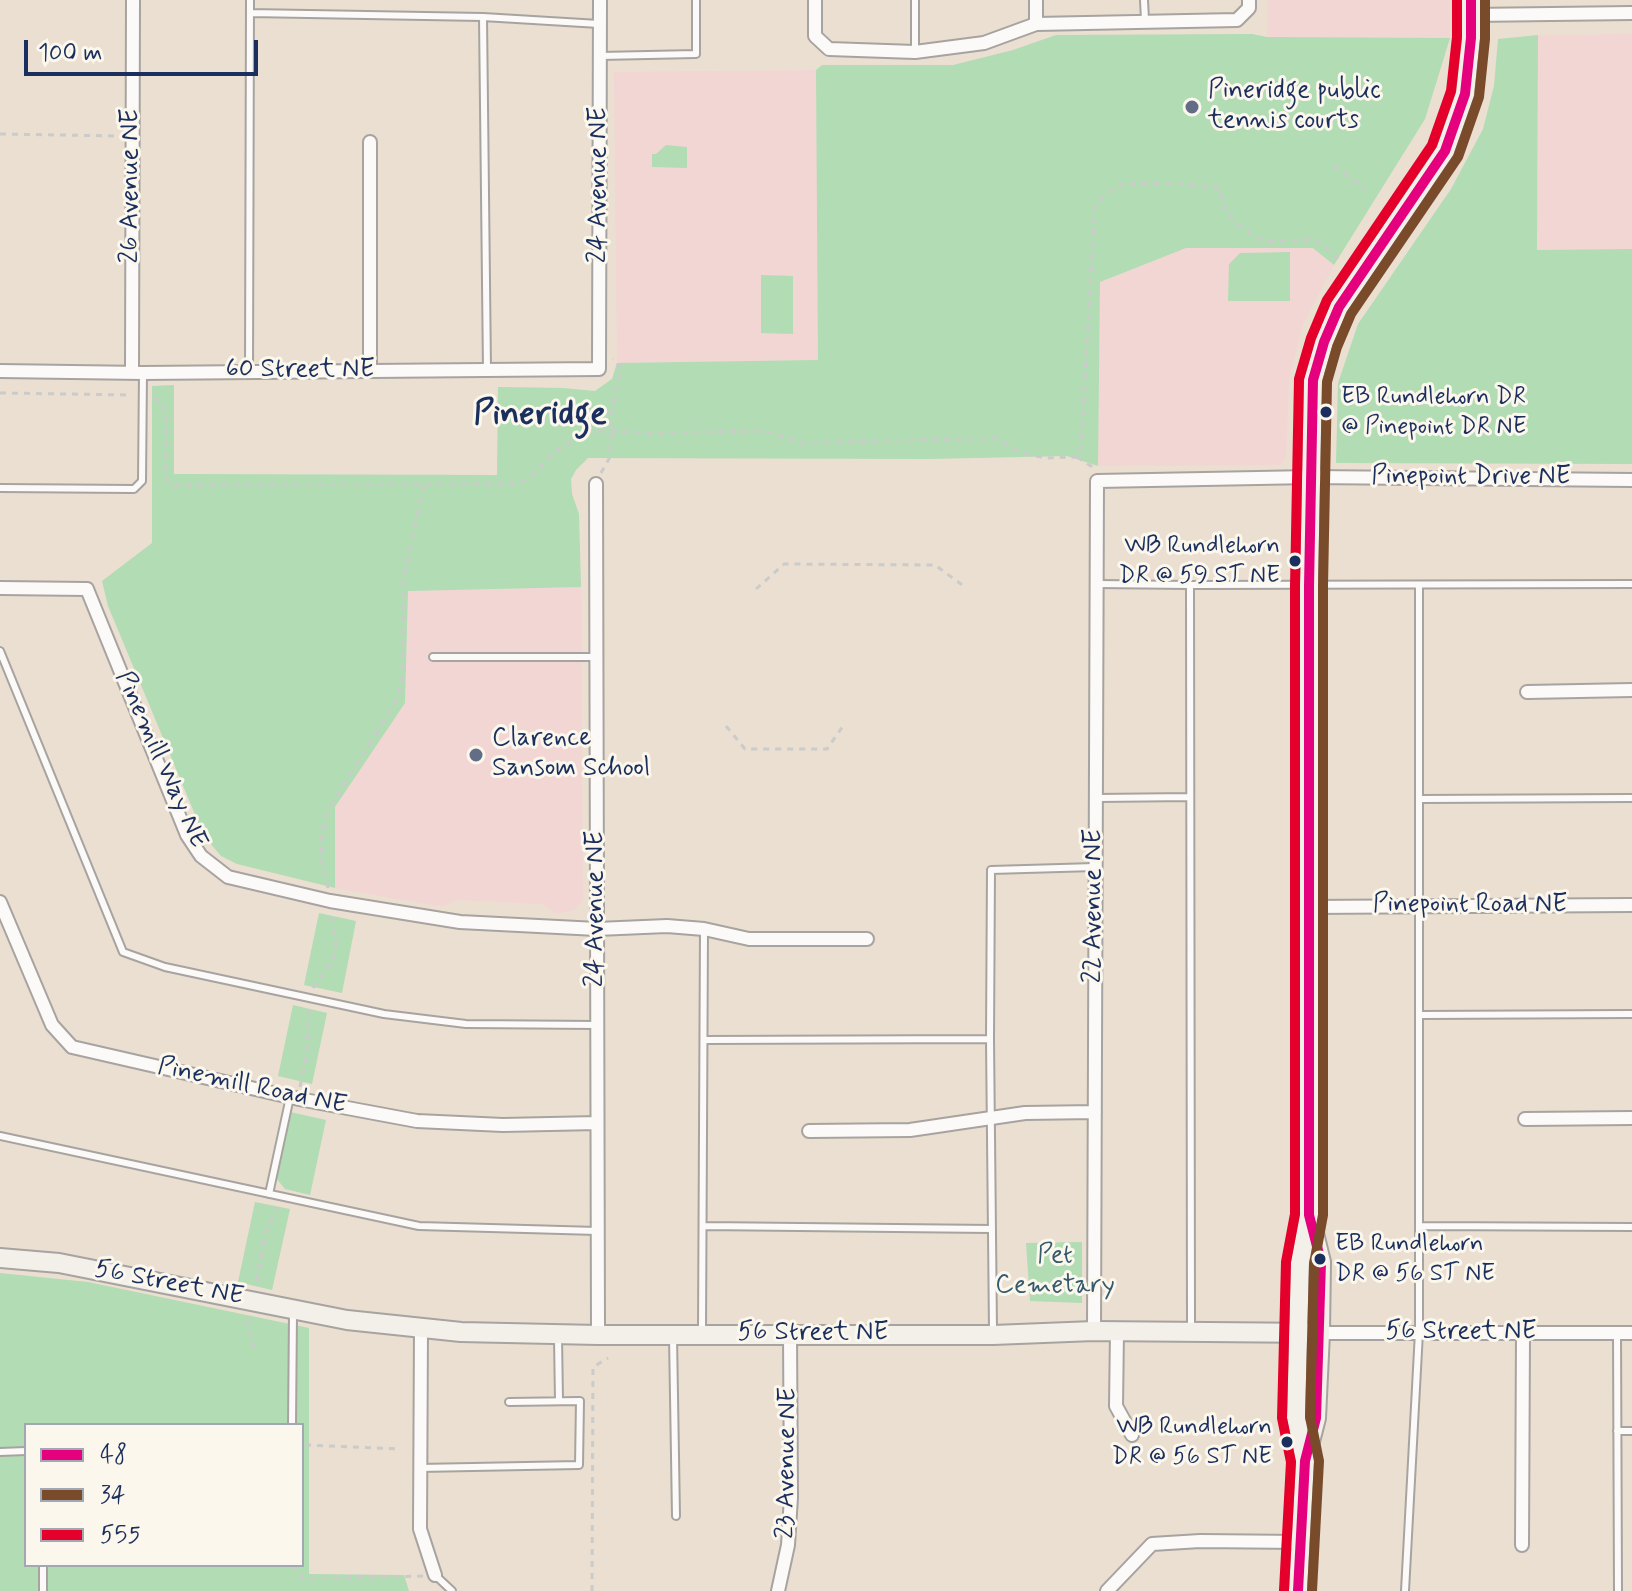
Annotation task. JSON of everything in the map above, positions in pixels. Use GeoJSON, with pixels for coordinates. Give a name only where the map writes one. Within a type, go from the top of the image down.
{"type":"FeatureCollection","features":[{"type":"Feature","properties":{"kind":"street","name":"26 Avenue NE"},"geometry":{"type":"LineString","coordinates":[[133,0],[132,136],[138,372]]}},
{"type":"Feature","properties":{"kind":"street","name":"24 Avenue NE"},"geometry":{"type":"LineString","coordinates":[[599,363],[600,0]]}},
{"type":"Feature","properties":{"kind":"street"},"geometry":{"type":"LineString","coordinates":[[815,0],[815,36],[829,49],[915,52],[984,43],[1036,24],[1237,20],[1249,8],[1249,0]]}},
{"type":"Feature","properties":{"kind":"street"},"geometry":{"type":"LineString","coordinates":[[1036,0],[1036,24]]}},
{"type":"Feature","properties":{"kind":"street"},"geometry":{"type":"LineString","coordinates":[[1305,1461],[1296,1418],[1300,1262],[1309,1215],[1309,586],[1313,380],[1339,307],[1445,151],[1465,94],[1471,48],[1471,7],[1587,6],[1632,13]]}},
{"type":"Feature","properties":{"kind":"street"},"geometry":{"type":"LineString","coordinates":[[370,142],[370,371]]}},
{"type":"Feature","properties":{"kind":"street","name":"60 Street NE"},"geometry":{"type":"LineString","coordinates":[[0,371],[487,370],[599,363]]}},
{"type":"Feature","properties":{"kind":"street","name":"Pinepoint Drive NE"},"geometry":{"type":"LineString","coordinates":[[1097,481],[1311,477],[1632,480]]}},
{"type":"Feature","properties":{"kind":"street","name":"22 Avenue NE"},"geometry":{"type":"LineString","coordinates":[[1094,1331],[1097,481]]}},
{"type":"Feature","properties":{"kind":"street","name":"24 Avenue NE"},"geometry":{"type":"LineString","coordinates":[[596,484],[598,1335]]}},
{"type":"Feature","properties":{"kind":"street","name":"Pinemill Way NE"},"geometry":{"type":"LineString","coordinates":[[0,588],[87,589],[187,835],[201,856],[228,877],[330,901],[460,922],[597,929]]}},
{"type":"Feature","properties":{"kind":"street"},"geometry":{"type":"LineString","coordinates":[[1527,692],[1632,690]]}},
{"type":"Feature","properties":{"kind":"street","name":"Pinemill Road NE"},"geometry":{"type":"LineString","coordinates":[[0,902],[52,1025],[72,1047],[290,1097],[417,1121],[503,1125],[597,1123]]}},
{"type":"Feature","properties":{"kind":"street","name":"Pinepoint Road NE"},"geometry":{"type":"LineString","coordinates":[[1308,907],[1632,905]]}},
{"type":"Feature","properties":{"kind":"street"},"geometry":{"type":"LineString","coordinates":[[597,929],[667,926],[704,929],[749,939],[867,939]]}},
{"type":"Feature","properties":{"kind":"street"},"geometry":{"type":"LineString","coordinates":[[809,1131],[910,1130],[1025,1113],[1095,1112]]}},
{"type":"Feature","properties":{"kind":"street"},"geometry":{"type":"LineString","coordinates":[[1525,1119],[1632,1118]]}},
{"type":"Feature","properties":{"kind":"street"},"geometry":{"type":"LineString","coordinates":[[1298,1591],[1305,1461],[1316,1418],[1320,1333],[1321,1262],[1309,1215]]}},
{"type":"Feature","properties":{"kind":"street","name":"56 Street NE"},"geometry":{"type":"LineString","coordinates":[[0,1258],[59,1263],[347,1320],[421,1329],[558,1335],[993,1335],[1094,1331],[1632,1333]]}},
{"type":"Feature","properties":{"kind":"street"},"geometry":{"type":"LineString","coordinates":[[421,1329],[420,1529],[435,1575]]}},
{"type":"Feature","properties":{"kind":"street"},"geometry":{"type":"LineString","coordinates":[[1117,1332],[1116,1406],[1132,1435]]}},
{"type":"Feature","properties":{"kind":"street","name":"23 Avenue NE"},"geometry":{"type":"LineString","coordinates":[[778,1591],[788,1545],[791,1497],[790,1334]]}},
{"type":"Feature","properties":{"kind":"street"},"geometry":{"type":"LineString","coordinates":[[1522,1545],[1523,1334]]}},
{"type":"Feature","properties":{"kind":"street"},"geometry":{"type":"LineString","coordinates":[[1107,1591],[1152,1544],[1300,1542]]}},
{"type":"Feature","properties":{"kind":"lane"},"geometry":{"type":"LineString","coordinates":[[249,371],[250,0]]}},
{"type":"Feature","properties":{"kind":"lane"},"geometry":{"type":"LineString","coordinates":[[600,56],[696,54],[696,0]]}},
{"type":"Feature","properties":{"kind":"lane"},"geometry":{"type":"LineString","coordinates":[[915,0],[915,52]]}},
{"type":"Feature","properties":{"kind":"lane"},"geometry":{"type":"LineString","coordinates":[[1144,0],[1145,20]]}},
{"type":"Feature","properties":{"kind":"lane"},"geometry":{"type":"LineString","coordinates":[[250,13],[483,17],[600,24]]}},
{"type":"Feature","properties":{"kind":"lane"},"geometry":{"type":"LineString","coordinates":[[483,17],[487,370]]}},
{"type":"Feature","properties":{"kind":"lane"},"geometry":{"type":"LineString","coordinates":[[0,488],[134,489],[142,481],[143,395],[138,372]]}},
{"type":"Feature","properties":{"kind":"lane"},"geometry":{"type":"LineString","coordinates":[[1096,584],[1632,584]]}},
{"type":"Feature","properties":{"kind":"lane"},"geometry":{"type":"LineString","coordinates":[[1190,585],[1190,1332]]}},
{"type":"Feature","properties":{"kind":"lane"},"geometry":{"type":"LineString","coordinates":[[1405,1591],[1419,1332],[1419,585]]}},
{"type":"Feature","properties":{"kind":"lane"},"geometry":{"type":"LineString","coordinates":[[0,651],[123,952],[165,967],[384,1014],[466,1024],[597,1025]]}},
{"type":"Feature","properties":{"kind":"lane"},"geometry":{"type":"LineString","coordinates":[[433,657],[596,657]]}},
{"type":"Feature","properties":{"kind":"lane"},"geometry":{"type":"LineString","coordinates":[[1096,798],[1190,797]]}},
{"type":"Feature","properties":{"kind":"lane"},"geometry":{"type":"LineString","coordinates":[[1419,799],[1632,798]]}},
{"type":"Feature","properties":{"kind":"lane"},"geometry":{"type":"LineString","coordinates":[[993,1335],[991,870],[1095,867]]}},
{"type":"Feature","properties":{"kind":"lane"},"geometry":{"type":"LineString","coordinates":[[702,1334],[704,929]]}},
{"type":"Feature","properties":{"kind":"lane"},"geometry":{"type":"LineString","coordinates":[[1419,1015],[1632,1014]]}},
{"type":"Feature","properties":{"kind":"lane"},"geometry":{"type":"LineString","coordinates":[[704,1040],[990,1039]]}},
{"type":"Feature","properties":{"kind":"lane"},"geometry":{"type":"LineString","coordinates":[[269,1194],[290,1097]]}},
{"type":"Feature","properties":{"kind":"lane"},"geometry":{"type":"LineString","coordinates":[[0,1136],[419,1226],[597,1231]]}},
{"type":"Feature","properties":{"kind":"lane"},"geometry":{"type":"LineString","coordinates":[[704,1226],[991,1229]]}},
{"type":"Feature","properties":{"kind":"lane"},"geometry":{"type":"LineString","coordinates":[[1419,1226],[1632,1227]]}},
{"type":"Feature","properties":{"kind":"lane"},"geometry":{"type":"LineString","coordinates":[[292,1423],[293,1309]]}},
{"type":"Feature","properties":{"kind":"lane"},"geometry":{"type":"LineString","coordinates":[[1617,1333],[1618,1591]]}},
{"type":"Feature","properties":{"kind":"lane"},"geometry":{"type":"LineString","coordinates":[[673,1334],[676,1516]]}},
{"type":"Feature","properties":{"kind":"lane"},"geometry":{"type":"LineString","coordinates":[[558,1335],[559,1401]]}},
{"type":"Feature","properties":{"kind":"lane"},"geometry":{"type":"LineString","coordinates":[[419,1468],[579,1465],[580,1401],[509,1402]]}},
{"type":"Feature","properties":{"kind":"lane"},"geometry":{"type":"LineString","coordinates":[[1617,1431],[1632,1431]]}},
{"type":"Feature","properties":{"kind":"lane"},"geometry":{"type":"LineString","coordinates":[[0,1452],[24,1451]]}},
{"type":"Feature","properties":{"kind":"lane"},"geometry":{"type":"LineString","coordinates":[[43,1567],[43,1591]]}},
{"type":"Feature","properties":{"kind":"lane"},"geometry":{"type":"LineString","coordinates":[[435,1575],[452,1591]]}},
{"type":"Feature","properties":{"kind":"path"},"geometry":{"type":"LineString","coordinates":[[0,134],[132,136]]}},
{"type":"Feature","properties":{"kind":"path"},"geometry":{"type":"LineString","coordinates":[[1334,166],[1366,189]]}},
{"type":"Feature","properties":{"kind":"path"},"geometry":{"type":"LineString","coordinates":[[1077,457],[1081,446],[1095,205],[1107,193],[1123,184],[1168,183],[1220,188],[1223,204],[1234,222],[1264,242],[1316,239],[1342,262]]}},
{"type":"Feature","properties":{"kind":"path"},"geometry":{"type":"LineString","coordinates":[[596,484],[610,457],[613,394],[621,369],[612,356],[599,363]]}},
{"type":"Feature","properties":{"kind":"path"},"geometry":{"type":"LineString","coordinates":[[0,393],[152,395],[166,411],[166,479],[172,485],[519,484],[535,473],[554,452],[585,432],[611,431],[765,431],[801,443],[996,438],[1019,452],[1045,458],[1077,457],[1096,469],[1097,481]]}},
{"type":"Feature","properties":{"kind":"path"},"geometry":{"type":"LineString","coordinates":[[328,888],[322,864],[321,838],[327,812],[397,700],[403,673],[403,581],[424,484]]}},
{"type":"Feature","properties":{"kind":"path"},"geometry":{"type":"LineString","coordinates":[[756,589],[784,564],[935,565],[965,587]]}},
{"type":"Feature","properties":{"kind":"path"},"geometry":{"type":"LineString","coordinates":[[726,726],[745,749],[827,749],[843,726]]}},
{"type":"Feature","properties":{"kind":"path"},"geometry":{"type":"LineString","coordinates":[[249,1319],[254,1348]]}},
{"type":"Feature","properties":{"kind":"path"},"geometry":{"type":"LineString","coordinates":[[592,1591],[593,1367],[608,1358]]}},
{"type":"Feature","properties":{"kind":"path"},"geometry":{"type":"LineString","coordinates":[[305,1445],[398,1449]]}},
{"type":"Feature","properties":{"kind":"path"},"geometry":{"type":"LineString","coordinates":[[294,1567],[303,1579],[435,1575]]}},
{"type":"Feature","properties":{"kind":"shaded area"},"geometry":{"type":"Polygon","coordinates":[[[1267,0],[1449,0],[1450,38],[1267,37],[1267,0]]]}},
{"type":"Feature","properties":{"kind":"shaded area"},"geometry":{"type":"Polygon","coordinates":[[[1632,34],[1632,249],[1537,250],[1538,35],[1632,34]]]}},
{"type":"Feature","properties":{"kind":"shaded area"},"geometry":{"type":"Polygon","coordinates":[[[816,70],[819,360],[617,363],[614,72],[816,70]]]}},
{"type":"Feature","properties":{"kind":"shaded area"},"geometry":{"type":"Polygon","coordinates":[[[1186,248],[1314,248],[1334,265],[1303,324],[1289,379],[1286,458],[1280,465],[1098,466],[1100,282],[1186,248]]]}},
{"type":"Feature","properties":{"kind":"shaded area","name":"Clarence Sansom School"},"geometry":{"type":"Polygon","coordinates":[[[581,587],[583,899],[576,909],[556,914],[542,904],[458,900],[443,906],[431,905],[335,888],[335,807],[405,702],[408,590],[581,587]]]}},
{"type":"Feature","properties":{"kind":"green space"},"geometry":{"type":"Polygon","coordinates":[[[1252,34],[1267,37],[1450,38],[1425,119],[1334,265],[1313,248],[1186,248],[1100,282],[1098,466],[1067,456],[929,459],[588,458],[571,479],[579,514],[581,587],[408,591],[405,703],[335,807],[335,888],[237,864],[221,856],[204,836],[108,606],[102,581],[152,543],[152,386],[174,385],[174,474],[497,475],[498,387],[595,391],[612,379],[617,363],[818,360],[816,70],[822,65],[953,65],[1056,35],[1252,34]]]}},
{"type":"Feature","properties":{"kind":"green space"},"geometry":{"type":"Polygon","coordinates":[[[1538,35],[1537,250],[1632,249],[1632,464],[1336,463],[1338,383],[1358,324],[1451,189],[1483,129],[1494,86],[1498,39],[1538,35]]]}},
{"type":"Feature","properties":{"kind":"green space"},"geometry":{"type":"Polygon","coordinates":[[[666,145],[687,147],[687,168],[652,167],[652,154],[666,145]]]}},
{"type":"Feature","properties":{"kind":"green space"},"geometry":{"type":"Polygon","coordinates":[[[1290,252],[1290,301],[1228,301],[1229,264],[1240,253],[1290,252]]]}},
{"type":"Feature","properties":{"kind":"green space"},"geometry":{"type":"Polygon","coordinates":[[[761,275],[793,276],[793,334],[761,333],[761,275]]]}},
{"type":"Feature","properties":{"kind":"green space"},"geometry":{"type":"Polygon","coordinates":[[[319,913],[356,921],[342,993],[304,985],[319,913]]]}},
{"type":"Feature","properties":{"kind":"green space"},"geometry":{"type":"Polygon","coordinates":[[[293,1005],[327,1013],[312,1084],[278,1076],[293,1005]]]}},
{"type":"Feature","properties":{"kind":"green space"},"geometry":{"type":"Polygon","coordinates":[[[290,1112],[326,1120],[310,1195],[285,1189],[276,1178],[290,1112]]]}},
{"type":"Feature","properties":{"kind":"green space"},"geometry":{"type":"Polygon","coordinates":[[[255,1202],[290,1209],[272,1290],[238,1282],[255,1202]]]}},
{"type":"Feature","properties":{"kind":"green space","name":"Pet Cemetary"},"geometry":{"type":"Polygon","coordinates":[[[1082,1242],[1082,1303],[1030,1301],[1026,1243],[1082,1242]]]}},
{"type":"Feature","properties":{"kind":"green space"},"geometry":{"type":"Polygon","coordinates":[[[0,1273],[88,1282],[309,1328],[309,1574],[404,1575],[409,1591],[0,1591],[0,1273]]]}},
{"type":"Feature","properties":{"kind":"transit line","name":"555"},"geometry":{"type":"LineString","coordinates":[[1284,1590],[1291,1462],[1282,1418],[1286,1262],[1295,1214],[1295,586],[1299,379],[1327,300],[1432,145],[1451,91],[1457,37],[1457,0]]}},
{"type":"Feature","properties":{"kind":"transit line","name":"48"},"geometry":{"type":"LineString","coordinates":[[1298,1591],[1305,1461],[1316,1418],[1321,1262],[1309,1215],[1309,586],[1313,380],[1339,307],[1445,151],[1465,94],[1471,38],[1471,0]]}},
{"type":"Feature","properties":{"kind":"transit line","name":"34"},"geometry":{"type":"LineString","coordinates":[[1312,1591],[1319,1461],[1310,1417],[1314,1264],[1323,1215],[1323,586],[1327,382],[1351,314],[1458,157],[1479,97],[1485,39],[1485,0]]}},
{"type":"Feature","properties":{"kind":"place","name":"Pineridge public tennis courts"},"geometry":{"type":"Point","coordinates":[1192,107]}},
{"type":"Feature","properties":{"kind":"place","name":"EB Rundlehorn DR @ Pinepoint DR NE"},"geometry":{"type":"Point","coordinates":[1326,412]}},
{"type":"Feature","properties":{"kind":"place","name":"WB Rundlehorn DR @ 59 ST NE"},"geometry":{"type":"Point","coordinates":[1295,561]}},
{"type":"Feature","properties":{"kind":"place","name":"Clarence Sansom School"},"geometry":{"type":"Point","coordinates":[476,755]}},
{"type":"Feature","properties":{"kind":"place","name":"EB Rundlehorn DR @ 56 ST NE"},"geometry":{"type":"Point","coordinates":[1320,1259]}},
{"type":"Feature","properties":{"kind":"place","name":"WB Rundlehorn DR @ 56 ST NE"},"geometry":{"type":"Point","coordinates":[1287,1442]}},
{"type":"Feature","properties":{"kind":"district","name":"Pineridge"},"geometry":{"type":"Point","coordinates":[540,416]}}]}
